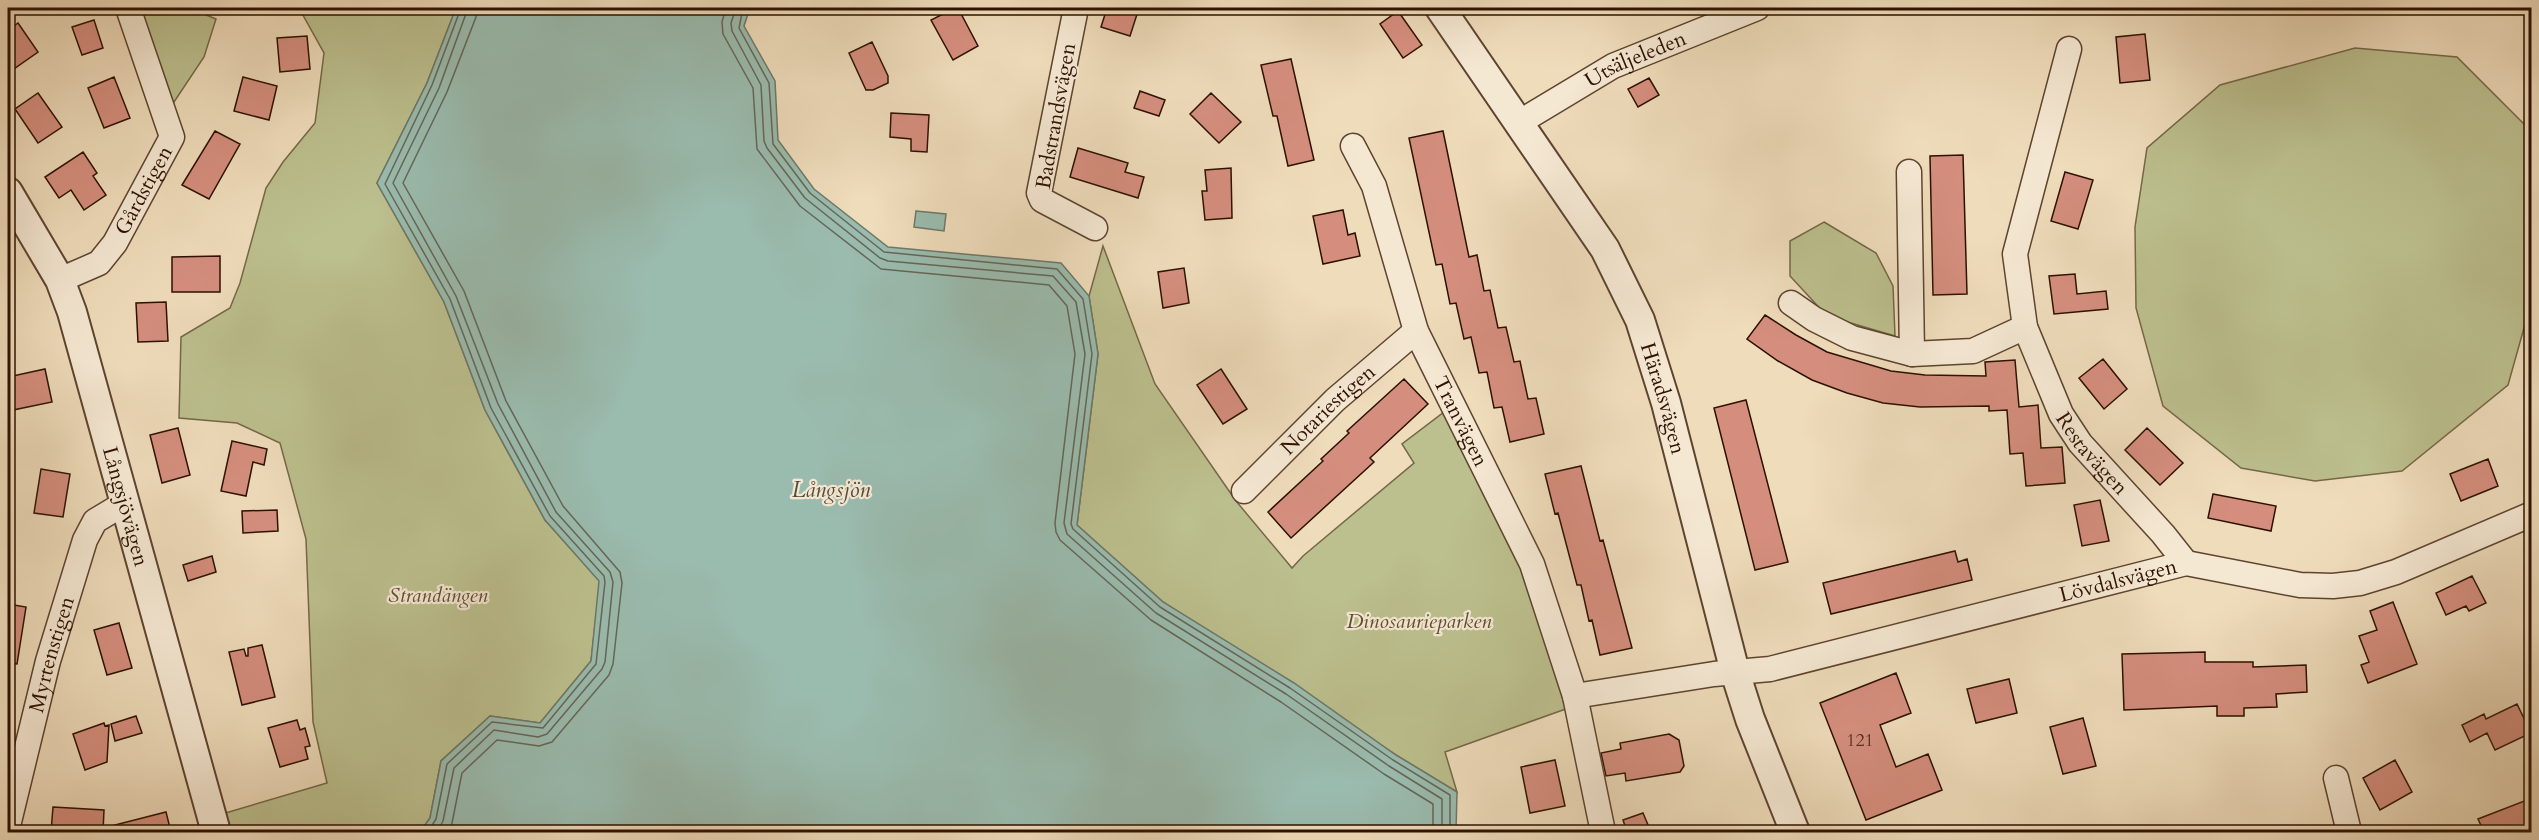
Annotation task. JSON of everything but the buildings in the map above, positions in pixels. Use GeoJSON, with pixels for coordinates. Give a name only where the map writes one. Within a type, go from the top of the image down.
{"type":"FeatureCollection","features":[{"type":"Feature","properties":{"kind":"street","name":"Gårdstigen"},"geometry":{"type":"LineString","coordinates":[[60,280],[99,263],[115,243],[172,137],[128,8]]}},
{"type":"Feature","properties":{"kind":"street","name":"Badstrandsvägen"},"geometry":{"type":"LineString","coordinates":[[1076,8],[1040,193],[1042,200],[1095,228]]}},
{"type":"Feature","properties":{"kind":"street","name":"Häradsvägen"},"geometry":{"type":"LineString","coordinates":[[1440,8],[1605,249],[1640,320],[1666,403],[1735,672],[1750,719],[1795,832]]}},
{"type":"Feature","properties":{"kind":"street","name":"Utsäljeleden"},"geometry":{"type":"LineString","coordinates":[[1520,122],[1613,66],[1757,8]]}},
{"type":"Feature","properties":{"kind":"street","name":"Restavägen"},"geometry":{"type":"LineString","coordinates":[[2069,49],[2015,254],[2025,327],[2061,414],[2080,443],[2163,534],[2186,563]]}},
{"type":"Feature","properties":{"kind":"street","name":"Tranvägen"},"geometry":{"type":"LineString","coordinates":[[1353,146],[1374,186],[1416,331],[1532,564],[1575,696],[1603,832]]}},
{"type":"Feature","properties":{"kind":"street"},"geometry":{"type":"LineString","coordinates":[[1909,172],[1912,354]]}},
{"type":"Feature","properties":{"kind":"street","name":"Långsjövägen"},"geometry":{"type":"LineString","coordinates":[[8,192],[60,280],[72,312],[216,832]]}},
{"type":"Feature","properties":{"kind":"street"},"geometry":{"type":"LineString","coordinates":[[1791,303],[1814,319],[1852,338],[1912,354],[1973,351],[2025,327]]}},
{"type":"Feature","properties":{"kind":"street","name":"Notariestigen"},"geometry":{"type":"LineString","coordinates":[[1244,491],[1335,400],[1416,331]]}},
{"type":"Feature","properties":{"kind":"street","name":"Myrtenstigen"},"geometry":{"type":"LineString","coordinates":[[8,826],[48,661],[85,540],[95,521],[125,503]]}},
{"type":"Feature","properties":{"kind":"street","name":"Lövdalsvägen"},"geometry":{"type":"LineString","coordinates":[[1735,672],[1770,669],[2186,563],[2300,585],[2333,586],[2360,583],[2396,572],[2532,514]]}},
{"type":"Feature","properties":{"kind":"street"},"geometry":{"type":"LineString","coordinates":[[1575,696],[1735,672]]}},
{"type":"Feature","properties":{"kind":"street"},"geometry":{"type":"LineString","coordinates":[[2336,778],[2349,832]]}},
{"type":"Feature","properties":{"kind":"green space"},"geometry":{"type":"Polygon","coordinates":[[[128,8],[189,8],[216,19],[204,57],[164,117],[128,8]]]}},
{"type":"Feature","properties":{"kind":"green space","name":"Strandängen"},"geometry":{"type":"Polygon","coordinates":[[[299,8],[456,8],[427,83],[377,183],[444,302],[485,410],[545,520],[600,581],[591,661],[540,723],[490,716],[441,761],[430,818],[420,832],[227,832],[222,814],[327,783],[313,722],[306,539],[280,443],[237,423],[179,418],[181,337],[230,308],[240,283],[266,188],[283,162],[315,123],[324,53],[299,8]]]}},
{"type":"Feature","properties":{"kind":"green space"},"geometry":{"type":"Polygon","coordinates":[[[2355,48],[2457,57],[2531,131],[2531,303],[2508,385],[2402,471],[2315,481],[2241,468],[2163,406],[2136,308],[2135,227],[2147,148],[2220,85],[2355,48]]]}},
{"type":"Feature","properties":{"kind":"green space"},"geometry":{"type":"Polygon","coordinates":[[[1824,222],[1876,253],[1893,286],[1895,336],[1827,316],[1790,276],[1790,241],[1824,222]]]}},
{"type":"Feature","properties":{"kind":"green space","name":"Dinosaurieparken"},"geometry":{"type":"Polygon","coordinates":[[[1103,246],[1155,384],[1236,501],[1292,568],[1303,556],[1414,463],[1402,444],[1452,406],[1532,564],[1577,705],[1445,752],[1457,792],[1396,755],[1163,602],[1077,525],[1098,354],[1089,296],[1103,246]]]}},
{"type":"Feature","properties":{"kind":"water","name":"Långsjön"},"geometry":{"type":"Polygon","coordinates":[[[456,8],[750,8],[744,26],[775,81],[778,140],[814,189],[888,247],[1061,263],[1089,296],[1098,354],[1077,525],[1163,602],[1294,683],[1396,755],[1457,792],[1456,832],[420,832],[430,818],[441,761],[490,716],[540,723],[591,661],[599,581],[545,520],[485,410],[444,302],[377,183],[427,83],[456,8]]]}},
{"type":"Feature","properties":{"kind":"water"},"geometry":{"type":"Polygon","coordinates":[[[916,211],[946,214],[944,231],[914,227],[916,211]]]}}]}
